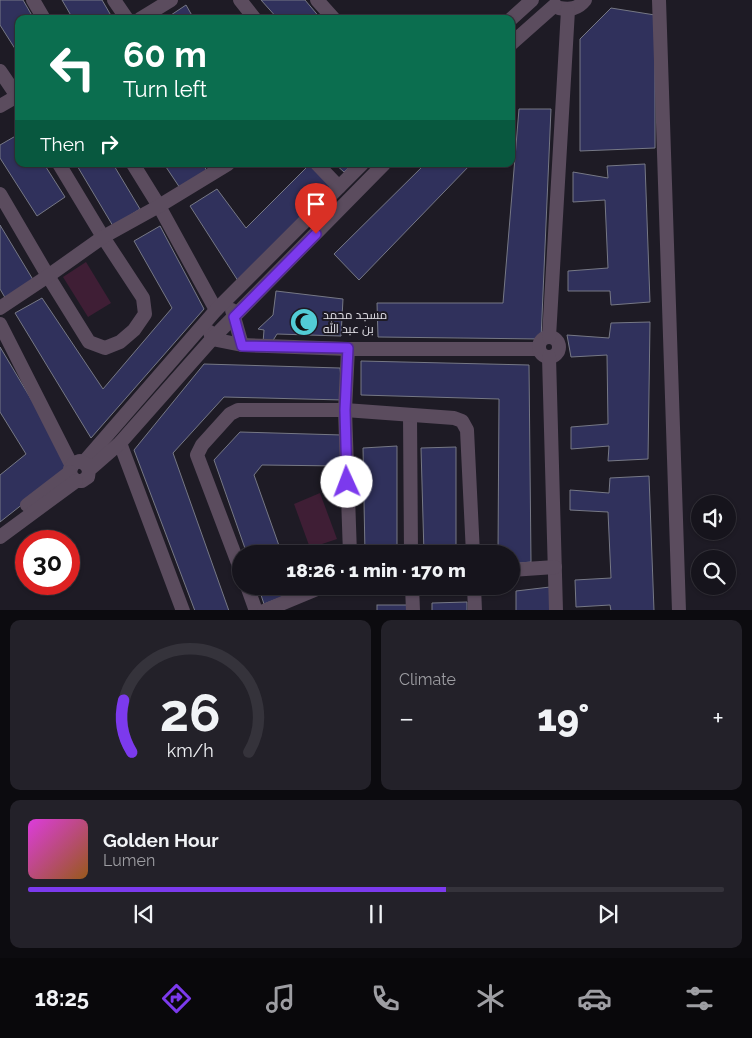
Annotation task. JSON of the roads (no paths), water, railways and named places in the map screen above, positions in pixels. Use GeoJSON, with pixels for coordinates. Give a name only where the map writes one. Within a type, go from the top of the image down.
{"type":"FeatureCollection","features":[{"type":"Feature","properties":{"kind":"street"},"geometry":{"type":"LineString","coordinates":[[33,0],[42,15]]}},
{"type":"Feature","properties":{"kind":"street"},"geometry":{"type":"LineString","coordinates":[[114,0],[124,15]]}},
{"type":"Feature","properties":{"kind":"street"},"geometry":{"type":"LineString","coordinates":[[147,15],[171,0]]}},
{"type":"Feature","properties":{"kind":"street"},"geometry":{"type":"LineString","coordinates":[[240,0],[251,15]]}},
{"type":"Feature","properties":{"kind":"street"},"geometry":{"type":"LineString","coordinates":[[317,0],[330,15]]}},
{"type":"Feature","properties":{"kind":"street"},"geometry":{"type":"LineString","coordinates":[[515,15],[532,0]]}},
{"type":"Feature","properties":{"kind":"street"},"geometry":{"type":"LineString","coordinates":[[515,40],[552,3],[557,8],[568,10],[581,6],[585,0]]}},
{"type":"Feature","properties":{"kind":"street"},"geometry":{"type":"LineString","coordinates":[[660,0],[679,610]]}},
{"type":"Feature","properties":{"kind":"street"},"geometry":{"type":"LineString","coordinates":[[556,610],[544,353],[539,345],[541,340],[549,337],[568,10]]}},
{"type":"Feature","properties":{"kind":"street"},"geometry":{"type":"LineString","coordinates":[[0,71],[15,92]]}},
{"type":"Feature","properties":{"kind":"street"},"geometry":{"type":"LineString","coordinates":[[0,106],[15,98]]}},
{"type":"Feature","properties":{"kind":"street"},"geometry":{"type":"LineString","coordinates":[[0,194],[89,342],[105,348],[120,342],[134,330],[145,314],[143,298],[60,167]]}},
{"type":"Feature","properties":{"kind":"street"},"geometry":{"type":"LineString","coordinates":[[134,167],[159,206],[216,310]]}},
{"type":"Feature","properties":{"kind":"street"},"geometry":{"type":"LineString","coordinates":[[0,308],[103,237],[159,206],[221,167]]}},
{"type":"Feature","properties":{"kind":"street"},"geometry":{"type":"LineString","coordinates":[[320,167],[339,187]]}},
{"type":"Feature","properties":{"kind":"street"},"geometry":{"type":"LineString","coordinates":[[0,537],[78,470],[216,310],[359,167]]}},
{"type":"Feature","properties":{"kind":"street"},"geometry":{"type":"LineString","coordinates":[[0,526],[78,470],[120,443],[212,339],[381,167]]}},
{"type":"Feature","properties":{"kind":"street"},"geometry":{"type":"LineString","coordinates":[[227,299],[242,346]]}},
{"type":"Feature","properties":{"kind":"street"},"geometry":{"type":"LineString","coordinates":[[206,322],[212,339]]}},
{"type":"Feature","properties":{"kind":"street"},"geometry":{"type":"LineString","coordinates":[[0,324],[78,470]]}},
{"type":"Feature","properties":{"kind":"street"},"geometry":{"type":"LineString","coordinates":[[212,339],[242,346],[544,353]]}},
{"type":"Feature","properties":{"kind":"street"},"geometry":{"type":"LineString","coordinates":[[348,348],[345,410],[350,545]]}},
{"type":"Feature","properties":{"kind":"street"},"geometry":{"type":"LineString","coordinates":[[232,547],[198,455],[202,445],[230,414],[238,410],[345,410],[454,418],[462,422],[467,430],[473,545]]}},
{"type":"Feature","properties":{"kind":"street"},"geometry":{"type":"LineString","coordinates":[[410,415],[411,545]]}},
{"type":"Feature","properties":{"kind":"street"},"geometry":{"type":"LineString","coordinates":[[120,443],[184,610]]}},
{"type":"Feature","properties":{"kind":"street"},"geometry":{"type":"LineString","coordinates":[[520,569],[555,567]]}},
{"type":"Feature","properties":{"kind":"street"},"geometry":{"type":"LineString","coordinates":[[250,595],[256,610]]}},
{"type":"Feature","properties":{"kind":"street"},"geometry":{"type":"LineString","coordinates":[[264,610],[302,595]]}},
{"type":"Feature","properties":{"kind":"street"},"geometry":{"type":"LineString","coordinates":[[412,595],[413,610]]}},
{"type":"Feature","properties":{"kind":"street"},"geometry":{"type":"LineString","coordinates":[[474,595],[475,610]]}},
{"type":"Feature","properties":{"kind":"place","name":"مسجد محمد بن عبد الله"},"geometry":{"type":"Point","coordinates":[304,322]}}]}
